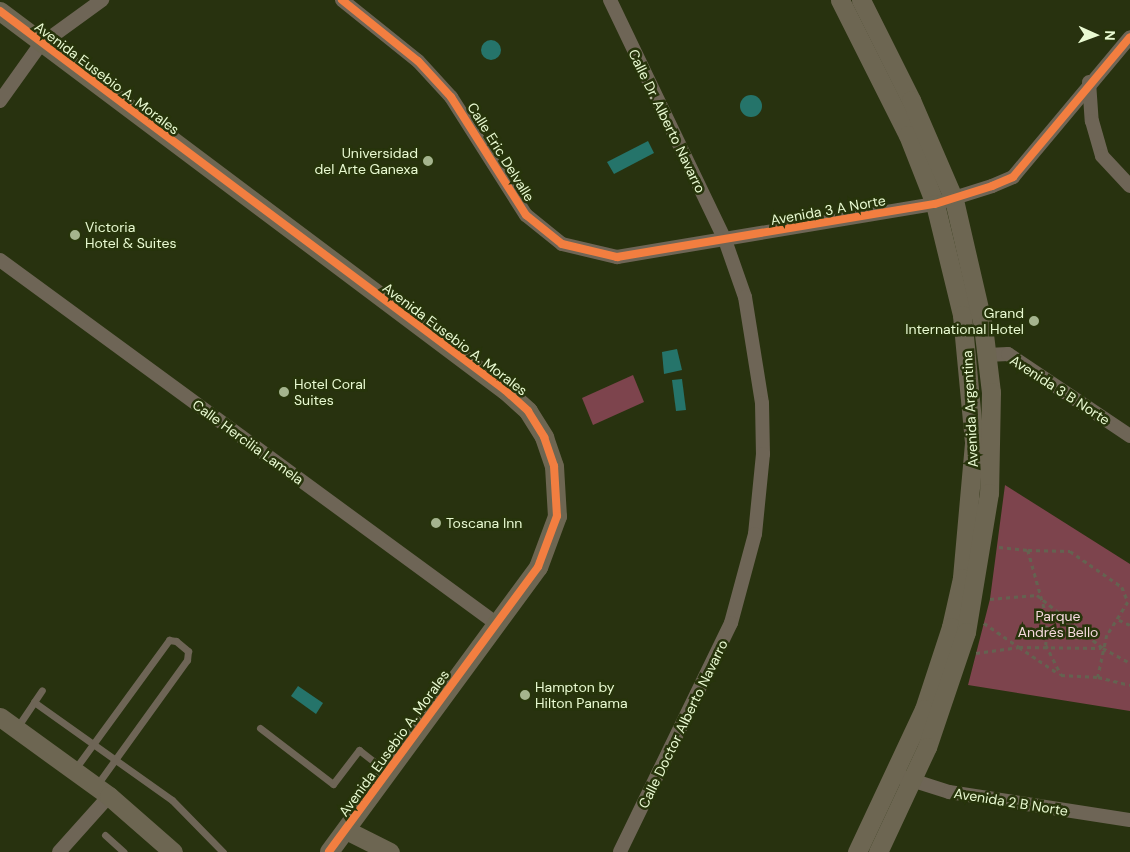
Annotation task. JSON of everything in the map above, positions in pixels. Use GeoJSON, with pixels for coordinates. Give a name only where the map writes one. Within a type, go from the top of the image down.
{"type":"FeatureCollection","features":[{"type":"Feature","properties":{"kind":"street"},"geometry":{"type":"LineString","coordinates":[[0,101],[40,45],[102,0]]}},
{"type":"Feature","properties":{"kind":"street","name":"Calle Eric Delvalle"},"geometry":{"type":"LineString","coordinates":[[342,0],[418,61],[452,98],[526,215],[562,244],[617,257],[725,240]]}},
{"type":"Feature","properties":{"kind":"street","name":"Calle Dr. Alberto Navarro"},"geometry":{"type":"LineString","coordinates":[[610,0],[725,240]]}},
{"type":"Feature","properties":{"kind":"street","name":"Avenida Argentina"},"geometry":{"type":"LineString","coordinates":[[840,0],[908,135],[935,204],[966,341],[974,443],[962,578],[937,674],[895,773],[857,852]]}},
{"type":"Feature","properties":{"kind":"street","name":"Avenida Argentina"},"geometry":{"type":"LineString","coordinates":[[861,0],[911,100],[954,200],[986,347],[989,493],[976,590],[953,680],[912,782],[878,852]]}},
{"type":"Feature","properties":{"kind":"street","name":"Avenida Eusebio A. Morales"},"geometry":{"type":"LineString","coordinates":[[0,11],[40,45],[528,411],[544,437],[554,466],[557,516],[538,567],[329,852]]}},
{"type":"Feature","properties":{"kind":"street"},"geometry":{"type":"LineString","coordinates":[[1068,108],[1130,37]]}},
{"type":"Feature","properties":{"kind":"street"},"geometry":{"type":"LineString","coordinates":[[1089,82],[1092,119],[1102,156],[1130,186]]}},
{"type":"Feature","properties":{"kind":"street"},"geometry":{"type":"LineString","coordinates":[[1068,108],[1078,107],[1092,119]]}},
{"type":"Feature","properties":{"kind":"street","name":"Avenida 3 A Norte"},"geometry":{"type":"LineString","coordinates":[[725,240],[954,200],[1013,177],[1068,108]]}},
{"type":"Feature","properties":{"kind":"street","name":"Calle Doctor Alberto Navarro"},"geometry":{"type":"LineString","coordinates":[[620,852],[709,675],[731,623],[755,534],[763,454],[762,402],[745,296],[725,240]]}},
{"type":"Feature","properties":{"kind":"street","name":"Calle Hercilia Lamela"},"geometry":{"type":"LineString","coordinates":[[0,260],[497,624]]}},
{"type":"Feature","properties":{"kind":"street","name":"Avenida 3 B Norte"},"geometry":{"type":"LineString","coordinates":[[966,341],[1008,354],[1130,436]]}},
{"type":"Feature","properties":{"kind":"street"},"geometry":{"type":"LineString","coordinates":[[0,717],[102,791],[173,852]]}},
{"type":"Feature","properties":{"kind":"street","name":"Avenida 2 B Norte"},"geometry":{"type":"LineString","coordinates":[[895,773],[912,782],[950,792],[1130,820]]}},
{"type":"Feature","properties":{"kind":"street"},"geometry":{"type":"LineString","coordinates":[[59,852],[102,791]]}},
{"type":"Feature","properties":{"kind":"street"},"geometry":{"type":"LineString","coordinates":[[346,830],[390,852]]}},
{"type":"Feature","properties":{"kind":"lane"},"geometry":{"type":"LineString","coordinates":[[74,770],[169,640],[176,641],[188,651],[188,660],[115,759],[102,791]]}},
{"type":"Feature","properties":{"kind":"lane"},"geometry":{"type":"LineString","coordinates":[[16,729],[42,690]]}},
{"type":"Feature","properties":{"kind":"lane"},"geometry":{"type":"LineString","coordinates":[[34,702],[172,800],[224,852]]}},
{"type":"Feature","properties":{"kind":"lane"},"geometry":{"type":"LineString","coordinates":[[260,728],[333,784],[359,750],[387,772]]}},
{"type":"Feature","properties":{"kind":"lane"},"geometry":{"type":"LineString","coordinates":[[105,834],[124,852]]}},
{"type":"Feature","properties":{"kind":"path"},"geometry":{"type":"LineString","coordinates":[[999,547],[1070,552],[1122,587],[1128,602],[1103,648],[1098,677]]}},
{"type":"Feature","properties":{"kind":"path"},"geometry":{"type":"LineString","coordinates":[[1028,550],[1038,580],[1037,595],[1047,618],[1046,645],[1060,675]]}},
{"type":"Feature","properties":{"kind":"path"},"geometry":{"type":"LineString","coordinates":[[990,599],[1037,595],[1103,648],[1130,662]]}},
{"type":"Feature","properties":{"kind":"path"},"geometry":{"type":"LineString","coordinates":[[1119,620],[1130,625]]}},
{"type":"Feature","properties":{"kind":"path"},"geometry":{"type":"LineString","coordinates":[[984,623],[1060,675],[1098,677],[1130,685]]}},
{"type":"Feature","properties":{"kind":"path"},"geometry":{"type":"LineString","coordinates":[[976,653],[1046,645],[1103,648]]}},
{"type":"Feature","properties":{"kind":"green space"},"geometry":{"type":"Polygon","coordinates":[[[633,375],[644,402],[593,425],[582,398],[633,375]]]}},
{"type":"Feature","properties":{"kind":"green space","name":"Parque Andrés Bello"},"geometry":{"type":"Polygon","coordinates":[[[1005,485],[1130,564],[1130,711],[968,685],[990,599],[1005,485]]]}},
{"type":"Feature","properties":{"kind":"water"},"geometry":{"type":"Polygon","coordinates":[[[487,40],[495,40],[501,46],[501,54],[495,60],[487,60],[481,54],[481,46],[487,40]]]}},
{"type":"Feature","properties":{"kind":"water"},"geometry":{"type":"Polygon","coordinates":[[[751,95],[759,98],[762,106],[759,114],[751,117],[743,114],[740,106],[743,98],[751,95]]]}},
{"type":"Feature","properties":{"kind":"water"},"geometry":{"type":"Polygon","coordinates":[[[648,141],[654,153],[614,174],[607,162],[648,141]]]}},
{"type":"Feature","properties":{"kind":"water"},"geometry":{"type":"Polygon","coordinates":[[[677,349],[682,370],[664,374],[662,352],[677,349]]]}},
{"type":"Feature","properties":{"kind":"water"},"geometry":{"type":"Polygon","coordinates":[[[682,379],[686,410],[676,411],[672,380],[682,379]]]}},
{"type":"Feature","properties":{"kind":"water"},"geometry":{"type":"Polygon","coordinates":[[[298,686],[323,703],[316,714],[291,696],[298,686]]]}},
{"type":"Feature","properties":{"kind":"cycle path"},"geometry":{"type":"LineString","coordinates":[[342,0],[418,61],[451,97],[526,215],[562,244],[617,257],[935,204],[992,186],[1013,177],[1130,37]]}},
{"type":"Feature","properties":{"kind":"cycle path"},"geometry":{"type":"LineString","coordinates":[[0,11],[505,390],[528,411],[544,437],[554,466],[557,516],[538,567],[329,852]]}},
{"type":"Feature","properties":{"kind":"place","name":"Universidad del Arte Ganexa"},"geometry":{"type":"Point","coordinates":[428,161]}},
{"type":"Feature","properties":{"kind":"place","name":"Victoria Hotel & Suites"},"geometry":{"type":"Point","coordinates":[75,235]}},
{"type":"Feature","properties":{"kind":"place","name":"Grand International Hotel"},"geometry":{"type":"Point","coordinates":[1034,321]}},
{"type":"Feature","properties":{"kind":"place","name":"Hotel Coral Suites"},"geometry":{"type":"Point","coordinates":[284,392]}},
{"type":"Feature","properties":{"kind":"place","name":"Toscana Inn"},"geometry":{"type":"Point","coordinates":[436,523]}},
{"type":"Feature","properties":{"kind":"place","name":"Hampton by Hilton Panama"},"geometry":{"type":"Point","coordinates":[525,695]}}]}
